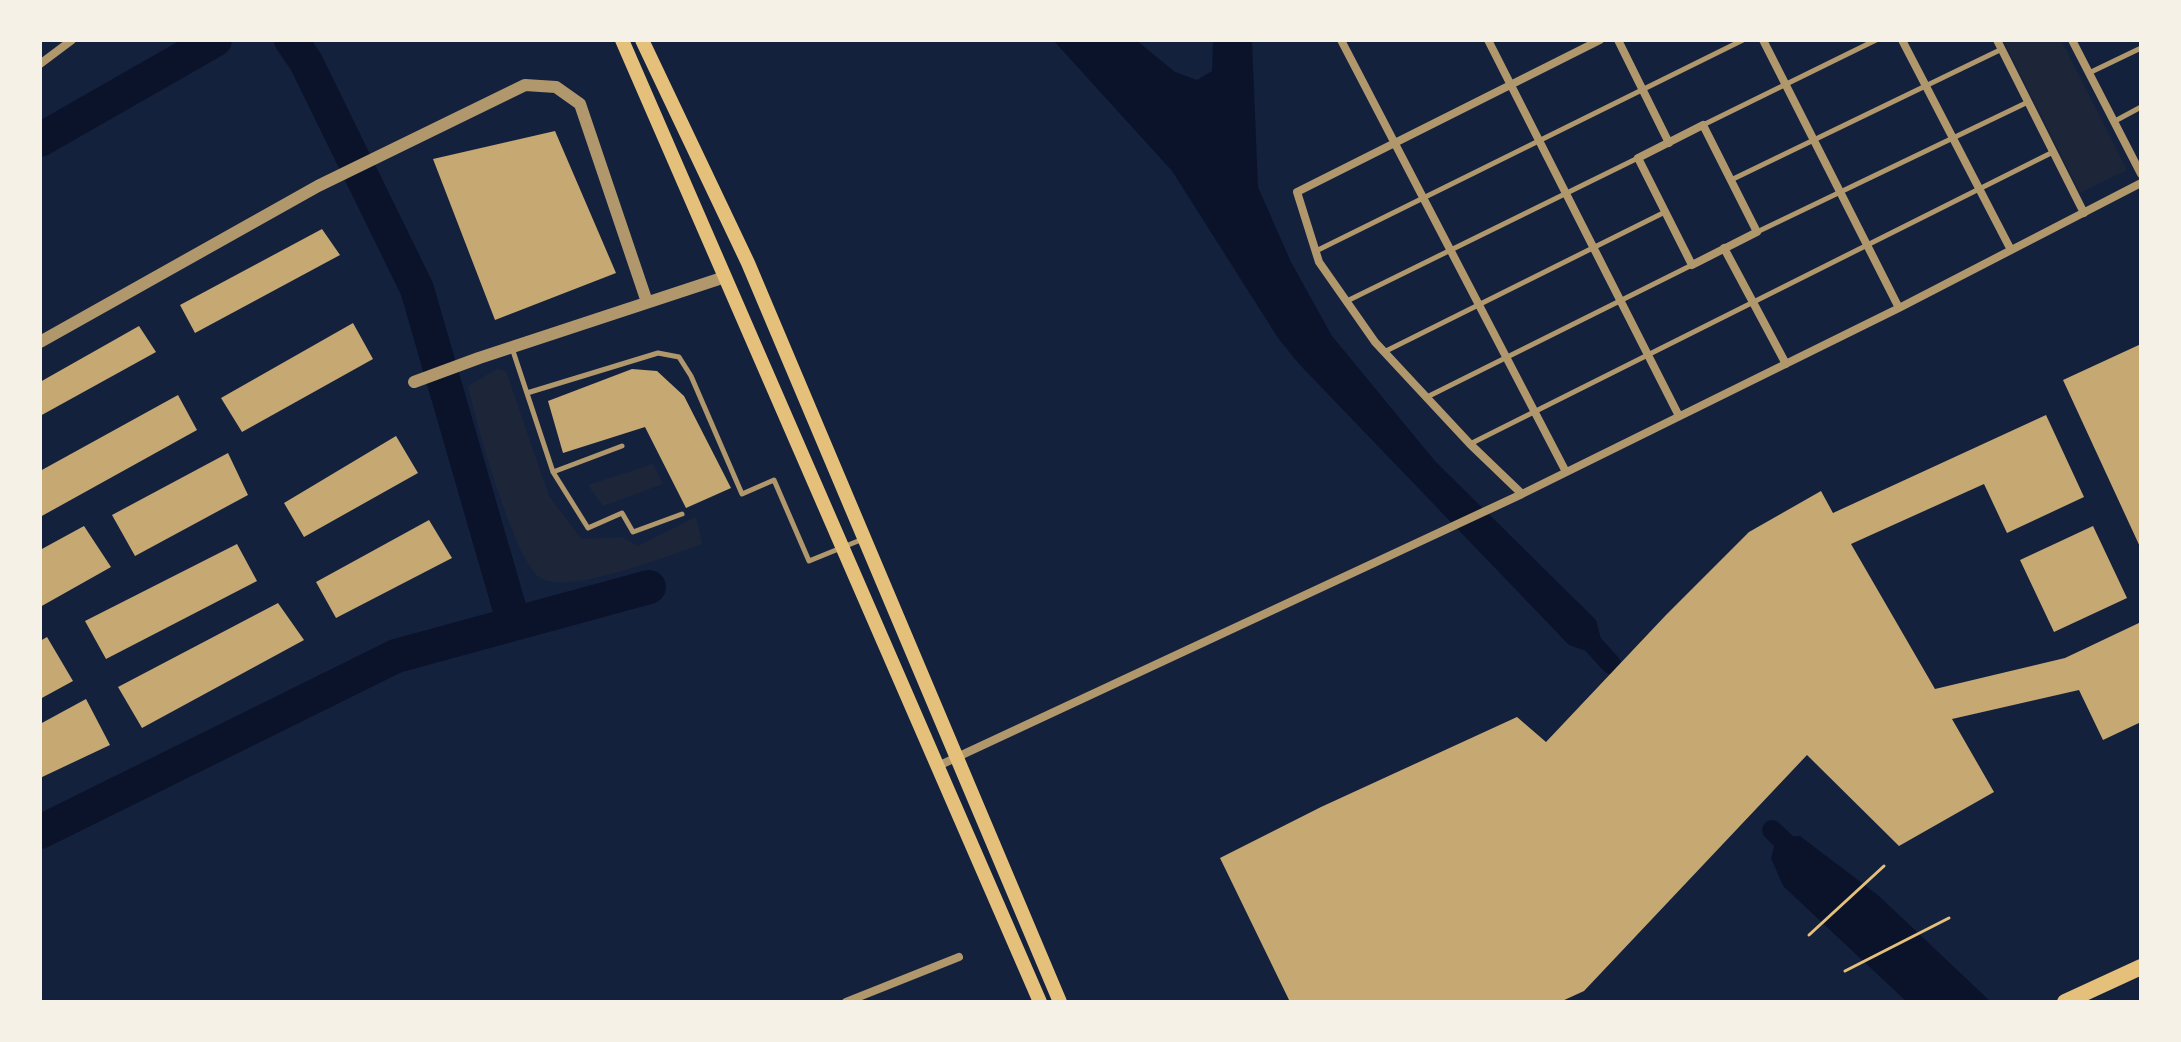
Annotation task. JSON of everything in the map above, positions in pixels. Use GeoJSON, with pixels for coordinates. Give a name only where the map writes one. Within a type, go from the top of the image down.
{"type":"FeatureCollection","features":[{"type":"Feature","properties":{"kind":"highway"},"geometry":{"type":"LineString","coordinates":[[2065,1002],[2141,967]]}},
{"type":"Feature","properties":{"kind":"main road"},"geometry":{"type":"LineString","coordinates":[[623,42],[1040,1002]]}},
{"type":"Feature","properties":{"kind":"main road"},"geometry":{"type":"LineString","coordinates":[[643,42],[748,263],[1060,1002]]}},
{"type":"Feature","properties":{"kind":"street"},"geometry":{"type":"LineString","coordinates":[[40,64],[72,40]]}},
{"type":"Feature","properties":{"kind":"street"},"geometry":{"type":"LineString","coordinates":[[1488,40],[1679,416]]}},
{"type":"Feature","properties":{"kind":"street"},"geometry":{"type":"LineString","coordinates":[[1522,494],[1470,444],[1384,352],[1319,262],[1297,192],[1600,40]]}},
{"type":"Feature","properties":{"kind":"street"},"geometry":{"type":"LineString","coordinates":[[1618,40],[1669,143]]}},
{"type":"Feature","properties":{"kind":"street"},"geometry":{"type":"LineString","coordinates":[[1763,40],[1899,308]]}},
{"type":"Feature","properties":{"kind":"street"},"geometry":{"type":"LineString","coordinates":[[1902,40],[2011,250]]}},
{"type":"Feature","properties":{"kind":"street"},"geometry":{"type":"LineString","coordinates":[[1997,40],[2084,213]]}},
{"type":"Feature","properties":{"kind":"street"},"geometry":{"type":"LineString","coordinates":[[2072,40],[2141,174]]}},
{"type":"Feature","properties":{"kind":"street"},"geometry":{"type":"LineString","coordinates":[[1344,41],[1566,472]]}},
{"type":"Feature","properties":{"kind":"street"},"geometry":{"type":"LineString","coordinates":[[40,342],[318,186],[525,85],[556,87],[580,104],[647,302]]}},
{"type":"Feature","properties":{"kind":"street"},"geometry":{"type":"LineString","coordinates":[[1703,125],[1757,232],[1692,265],[1638,158],[1669,143],[1703,125]]}},
{"type":"Feature","properties":{"kind":"street"},"geometry":{"type":"LineString","coordinates":[[938,766],[1522,494],[1899,308],[2141,183]]}},
{"type":"Feature","properties":{"kind":"street"},"geometry":{"type":"LineString","coordinates":[[1724,248],[1786,364]]}},
{"type":"Feature","properties":{"kind":"street"},"geometry":{"type":"LineString","coordinates":[[414,382],[725,277]]}},
{"type":"Feature","properties":{"kind":"street"},"geometry":{"type":"LineString","coordinates":[[846,1002],[959,957]]}},
{"type":"Feature","properties":{"kind":"lane"},"geometry":{"type":"LineString","coordinates":[[1316,251],[1743,40]]}},
{"type":"Feature","properties":{"kind":"lane"},"geometry":{"type":"LineString","coordinates":[[1703,125],[1876,40]]}},
{"type":"Feature","properties":{"kind":"lane"},"geometry":{"type":"LineString","coordinates":[[2089,73],[2141,48]]}},
{"type":"Feature","properties":{"kind":"lane"},"geometry":{"type":"LineString","coordinates":[[1731,180],[2002,49]]}},
{"type":"Feature","properties":{"kind":"lane"},"geometry":{"type":"LineString","coordinates":[[1757,232],[2028,102]]}},
{"type":"Feature","properties":{"kind":"lane"},"geometry":{"type":"LineString","coordinates":[[2114,121],[2141,107]]}},
{"type":"Feature","properties":{"kind":"lane"},"geometry":{"type":"LineString","coordinates":[[1470,444],[2053,152]]}},
{"type":"Feature","properties":{"kind":"lane"},"geometry":{"type":"LineString","coordinates":[[1347,301],[1638,158]]}},
{"type":"Feature","properties":{"kind":"lane"},"geometry":{"type":"LineString","coordinates":[[1384,352],[1665,212]]}},
{"type":"Feature","properties":{"kind":"lane"},"geometry":{"type":"LineString","coordinates":[[1426,397],[1692,265]]}},
{"type":"Feature","properties":{"kind":"lane"},"geometry":{"type":"LineString","coordinates":[[512,347],[553,472],[588,528],[622,513],[633,532],[682,514]]}},
{"type":"Feature","properties":{"kind":"lane"},"geometry":{"type":"LineString","coordinates":[[527,393],[658,353],[679,357],[691,376],[742,494],[774,480],[809,561],[864,539]]}},
{"type":"Feature","properties":{"kind":"lane"},"geometry":{"type":"LineString","coordinates":[[553,472],[622,446]]}},
{"type":"Feature","properties":{"kind":"path"},"geometry":{"type":"LineString","coordinates":[[1809,935],[1884,866]]}},
{"type":"Feature","properties":{"kind":"path"},"geometry":{"type":"LineString","coordinates":[[1845,971],[1949,918]]}},
{"type":"Feature","properties":{"kind":"shaded area"},"geometry":{"type":"Polygon","coordinates":[[[1053,40],[1136,40],[1175,72],[1197,80],[1212,71],[1213,40],[1252,40],[1258,187],[1291,262],[1332,336],[1435,461],[1596,620],[1606,658],[1569,645],[1299,364],[1278,338],[1172,171],[1053,40]]]}},
{"type":"Feature","properties":{"kind":"shaded area"},"geometry":{"type":"Polygon","coordinates":[[[2003,40],[2061,40],[2127,170],[2080,193],[2003,40]]]}},
{"type":"Feature","properties":{"kind":"shaded area"},"geometry":{"type":"Polygon","coordinates":[[[497,369],[506,371],[549,496],[581,539],[622,537],[638,546],[696,517],[702,544],[597,577],[556,582],[542,579],[531,568],[509,520],[487,458],[468,386],[497,369]]]}},
{"type":"Feature","properties":{"kind":"shaded area"},"geometry":{"type":"Polygon","coordinates":[[[653,464],[663,484],[603,506],[588,485],[653,464]]]}},
{"type":"Feature","properties":{"kind":"shaded area"},"geometry":{"type":"Polygon","coordinates":[[[1800,836],[1879,896],[1991,1002],[1907,1002],[1783,886],[1771,858],[1777,837],[1800,836]]]}},
{"type":"Feature","properties":{"kind":"building"},"geometry":{"type":"Polygon","coordinates":[[[555,131],[616,273],[495,320],[433,159],[555,131]]]}},
{"type":"Feature","properties":{"kind":"building"},"geometry":{"type":"Polygon","coordinates":[[[322,229],[340,255],[195,333],[180,305],[322,229]]]}},
{"type":"Feature","properties":{"kind":"building"},"geometry":{"type":"Polygon","coordinates":[[[353,323],[373,359],[242,432],[221,398],[353,323]]]}},
{"type":"Feature","properties":{"kind":"building"},"geometry":{"type":"Polygon","coordinates":[[[139,326],[156,352],[40,416],[40,382],[139,326]]]}},
{"type":"Feature","properties":{"kind":"building"},"geometry":{"type":"Polygon","coordinates":[[[2141,344],[2141,549],[2063,380],[2141,344]]]}},
{"type":"Feature","properties":{"kind":"building"},"geometry":{"type":"Polygon","coordinates":[[[632,369],[657,371],[684,396],[731,488],[686,508],[645,427],[563,453],[548,401],[632,369]]]}},
{"type":"Feature","properties":{"kind":"building"},"geometry":{"type":"Polygon","coordinates":[[[178,395],[197,430],[40,517],[40,471],[178,395]]]}},
{"type":"Feature","properties":{"kind":"building"},"geometry":{"type":"Polygon","coordinates":[[[2046,415],[2084,497],[2007,533],[1984,484],[1851,544],[1935,689],[2065,658],[2141,622],[2141,722],[2103,740],[2079,690],[1952,719],[1994,792],[1899,846],[1807,755],[1584,991],[1560,1002],[1290,1002],[1220,858],[1321,807],[1517,717],[1546,742],[1749,532],[1821,491],[1833,513],[2046,415]]]}},
{"type":"Feature","properties":{"kind":"building"},"geometry":{"type":"Polygon","coordinates":[[[396,436],[418,473],[304,537],[284,503],[396,436]]]}},
{"type":"Feature","properties":{"kind":"building"},"geometry":{"type":"Polygon","coordinates":[[[228,453],[248,495],[135,556],[112,515],[228,453]]]}},
{"type":"Feature","properties":{"kind":"building"},"geometry":{"type":"Polygon","coordinates":[[[429,520],[452,558],[336,618],[316,582],[429,520]]]}},
{"type":"Feature","properties":{"kind":"building"},"geometry":{"type":"Polygon","coordinates":[[[84,526],[111,567],[40,607],[40,550],[84,526]]]}},
{"type":"Feature","properties":{"kind":"building"},"geometry":{"type":"Polygon","coordinates":[[[2093,526],[2127,598],[2054,632],[2020,560],[2093,526]]]}},
{"type":"Feature","properties":{"kind":"building"},"geometry":{"type":"Polygon","coordinates":[[[237,544],[257,581],[106,659],[85,621],[237,544]]]}},
{"type":"Feature","properties":{"kind":"building"},"geometry":{"type":"Polygon","coordinates":[[[278,603],[304,640],[142,728],[118,687],[278,603]]]}},
{"type":"Feature","properties":{"kind":"building"},"geometry":{"type":"Polygon","coordinates":[[[47,637],[73,681],[40,699],[40,641],[47,637]]]}},
{"type":"Feature","properties":{"kind":"building"},"geometry":{"type":"Polygon","coordinates":[[[86,699],[110,745],[40,778],[40,724],[86,699]]]}},
{"type":"Feature","properties":{"kind":"waterway"},"geometry":{"type":"LineString","coordinates":[[40,140],[215,40]]}},
{"type":"Feature","properties":{"kind":"waterway"},"geometry":{"type":"LineString","coordinates":[[291,40],[306,62],[417,289],[514,624]]}},
{"type":"Feature","properties":{"kind":"waterway"},"geometry":{"type":"LineString","coordinates":[[40,832],[396,656],[649,587]]}},
{"type":"Feature","properties":{"kind":"waterway"},"geometry":{"type":"LineString","coordinates":[[1589,640],[1611,664]]}},
{"type":"Feature","properties":{"kind":"waterway"},"geometry":{"type":"LineString","coordinates":[[1772,830],[1798,855]]}}]}
